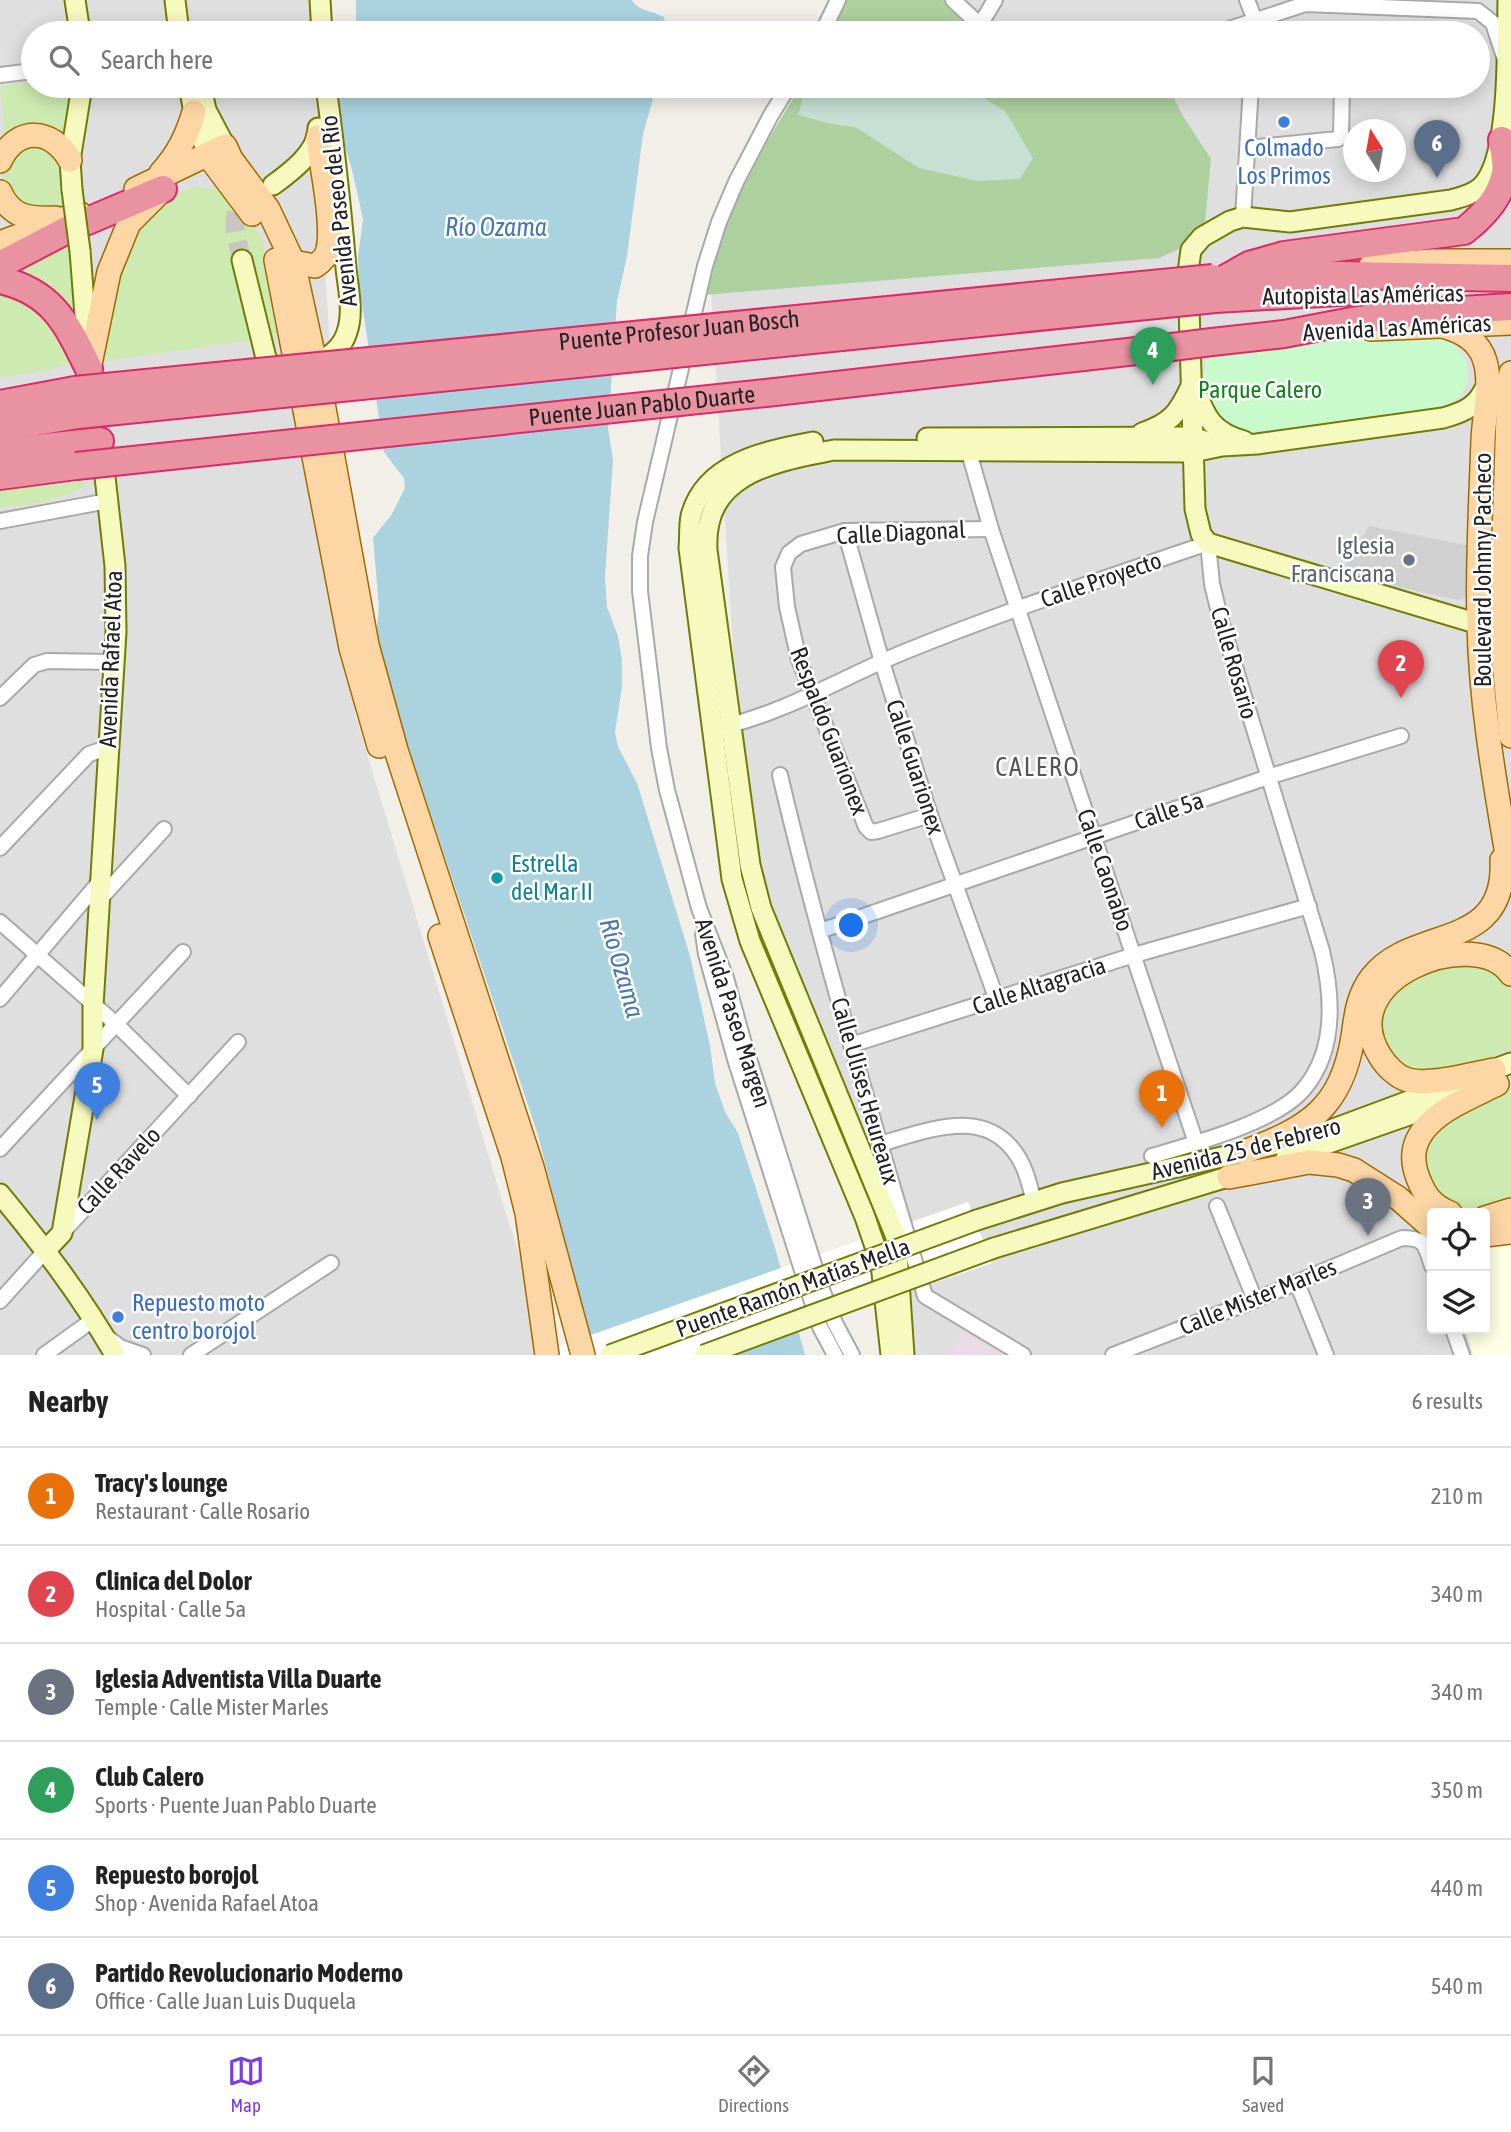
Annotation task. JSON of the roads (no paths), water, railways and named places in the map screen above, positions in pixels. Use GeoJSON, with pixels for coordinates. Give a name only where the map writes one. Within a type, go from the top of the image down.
{"type":"FeatureCollection","features":[{"type":"Feature","properties":{"kind":"highway"},"geometry":{"type":"LineString","coordinates":[[1218,285],[1249,265],[1284,256],[1464,231],[1482,218],[1496,195],[1505,172],[1502,140]]}},
{"type":"Feature","properties":{"kind":"highway"},"geometry":{"type":"LineString","coordinates":[[0,265],[159,185]]}},
{"type":"Feature","properties":{"kind":"highway","name":"Puente Profesor Juan Bosch"},"geometry":{"type":"LineString","coordinates":[[81,391],[1218,285],[1285,274]]}},
{"type":"Feature","properties":{"kind":"highway","name":"Autopista Las Américas"},"geometry":{"type":"LineString","coordinates":[[1285,274],[1511,278]]}},
{"type":"Feature","properties":{"kind":"highway"},"geometry":{"type":"LineString","coordinates":[[0,280],[14,283],[45,299],[70,331],[81,391]]}},
{"type":"Feature","properties":{"kind":"highway","name":"Autopista Las Américas"},"geometry":{"type":"LineString","coordinates":[[1218,285],[1511,295]]}},
{"type":"Feature","properties":{"kind":"highway","name":"Autopista Las Américas"},"geometry":{"type":"LineString","coordinates":[[1284,334],[1410,313],[1511,307]]}},
{"type":"Feature","properties":{"kind":"highway","name":"Puente Juan Pablo Duarte"},"geometry":{"type":"LineString","coordinates":[[0,476],[1284,334]]}},
{"type":"Feature","properties":{"kind":"highway"},"geometry":{"type":"LineString","coordinates":[[0,391],[47,395]]}},
{"type":"Feature","properties":{"kind":"highway"},"geometry":{"type":"LineString","coordinates":[[0,404],[81,391]]}},
{"type":"Feature","properties":{"kind":"highway"},"geometry":{"type":"LineString","coordinates":[[0,428],[81,391]]}},
{"type":"Feature","properties":{"kind":"highway"},"geometry":{"type":"LineString","coordinates":[[0,452],[100,441]]}},
{"type":"Feature","properties":{"kind":"main road"},"geometry":{"type":"LineString","coordinates":[[75,0],[78,21]]}},
{"type":"Feature","properties":{"kind":"main road"},"geometry":{"type":"LineString","coordinates":[[175,0],[180,21]]}},
{"type":"Feature","properties":{"kind":"main road"},"geometry":{"type":"LineString","coordinates":[[184,21],[187,0]]}},
{"type":"Feature","properties":{"kind":"main road"},"geometry":{"type":"LineString","coordinates":[[320,0],[321,21]]}},
{"type":"Feature","properties":{"kind":"main road"},"geometry":{"type":"LineString","coordinates":[[1243,217],[1290,222],[1451,200],[1482,187],[1491,174],[1502,140],[1508,99],[1508,0]]}},
{"type":"Feature","properties":{"kind":"main road","name":"Avenida Rafael Atoa"},"geometry":{"type":"LineString","coordinates":[[62,1233],[93,1049],[93,1006],[115,662],[115,566],[108,501],[100,441],[81,391],[80,251],[70,160],[80,98]]}},
{"type":"Feature","properties":{"kind":"main road"},"geometry":{"type":"LineString","coordinates":[[191,98],[194,112],[220,156],[268,209],[285,262],[378,743],[513,1157],[527,1213],[547,1355]]}},
{"type":"Feature","properties":{"kind":"main road"},"geometry":{"type":"LineString","coordinates":[[204,98],[220,156]]}},
{"type":"Feature","properties":{"kind":"main road","name":"Avenida Paseo del Río"},"geometry":{"type":"LineString","coordinates":[[273,185],[290,173],[318,137],[318,113],[322,98]]}},
{"type":"Feature","properties":{"kind":"main road","name":"Avenida Paseo del Río"},"geometry":{"type":"LineString","coordinates":[[305,365],[333,354],[342,344],[348,330],[350,310],[341,199],[327,98]]}},
{"type":"Feature","properties":{"kind":"main road"},"geometry":{"type":"LineString","coordinates":[[81,391],[109,272],[129,223],[159,185],[187,137],[194,112]]}},
{"type":"Feature","properties":{"kind":"main road"},"geometry":{"type":"LineString","coordinates":[[0,161],[10,146],[24,137],[39,134],[62,146],[70,160]]}},
{"type":"Feature","properties":{"kind":"main road"},"geometry":{"type":"LineString","coordinates":[[285,262],[315,266],[328,251],[327,210],[318,137]]}},
{"type":"Feature","properties":{"kind":"main road"},"geometry":{"type":"LineString","coordinates":[[0,243],[159,185],[220,156]]}},
{"type":"Feature","properties":{"kind":"main road"},"geometry":{"type":"LineString","coordinates":[[0,192],[5,204],[16,213],[34,219],[69,217]]}},
{"type":"Feature","properties":{"kind":"main road","name":"Calle Rosario"},"geometry":{"type":"LineString","coordinates":[[1208,543],[1197,522],[1192,444],[1193,382],[1188,272],[1191,250],[1202,237],[1230,221],[1243,217]]}},
{"type":"Feature","properties":{"kind":"main road"},"geometry":{"type":"LineString","coordinates":[[242,260],[266,358],[284,382],[310,389]]}},
{"type":"Feature","properties":{"kind":"main road"},"geometry":{"type":"LineString","coordinates":[[1285,274],[1433,261],[1511,261]]}},
{"type":"Feature","properties":{"kind":"main road","name":"Avenida Las Américas"},"geometry":{"type":"LineString","coordinates":[[1284,334],[1511,323]]}},
{"type":"Feature","properties":{"kind":"main road","name":"Boulevard Johnny Pacheco"},"geometry":{"type":"LineString","coordinates":[[1442,326],[1464,334],[1476,344],[1485,360],[1487,384],[1483,438],[1490,627],[1511,736]]}},
{"type":"Feature","properties":{"kind":"main road","name":"Boulevard Johnny Pacheco"},"geometry":{"type":"LineString","coordinates":[[1511,373],[1484,709],[1511,878]]}},
{"type":"Feature","properties":{"kind":"main road"},"geometry":{"type":"LineString","coordinates":[[904,1355],[896,1237],[761,908],[750,864],[706,531],[718,498],[733,483],[752,472],[834,450],[1141,433],[1160,427],[1174,417],[1193,382]]}},
{"type":"Feature","properties":{"kind":"main road"},"geometry":{"type":"LineString","coordinates":[[1193,382],[1201,405],[1214,427],[1226,436],[1257,444]]}},
{"type":"Feature","properties":{"kind":"main road"},"geometry":{"type":"LineString","coordinates":[[1115,436],[1222,446],[1257,444],[1443,418],[1470,409],[1482,397],[1487,384]]}},
{"type":"Feature","properties":{"kind":"main road"},"geometry":{"type":"LineString","coordinates":[[1443,418],[1460,420],[1470,425],[1483,438]]}},
{"type":"Feature","properties":{"kind":"main road"},"geometry":{"type":"LineString","coordinates":[[891,1355],[881,1264],[865,1217],[750,941],[732,879],[689,548],[691,515],[705,488],[716,475],[748,458],[824,439],[967,444],[1192,444]]}},
{"type":"Feature","properties":{"kind":"main road"},"geometry":{"type":"LineString","coordinates":[[1208,543],[1490,627]]}},
{"type":"Feature","properties":{"kind":"main road"},"geometry":{"type":"LineString","coordinates":[[359,646],[396,750],[532,1167],[583,1355]]}},
{"type":"Feature","properties":{"kind":"main road"},"geometry":{"type":"LineString","coordinates":[[1244,1153],[1304,1125],[1324,1108],[1335,1094],[1350,1055],[1359,999],[1372,976],[1407,951],[1471,927],[1494,906],[1503,878],[1500,814]]}},
{"type":"Feature","properties":{"kind":"main road"},"geometry":{"type":"LineString","coordinates":[[1503,1074],[1408,1080],[1385,1063],[1376,1049],[1371,1023],[1376,999],[1395,976],[1436,959],[1462,954],[1486,957],[1507,968],[1511,974]]}},
{"type":"Feature","properties":{"kind":"main road"},"geometry":{"type":"LineString","coordinates":[[1438,1208],[1425,1196],[1415,1168],[1415,1153],[1421,1133],[1437,1115],[1503,1074]]}},
{"type":"Feature","properties":{"kind":"main road","name":"Avenida 25 de Febrero"},"geometry":{"type":"LineString","coordinates":[[977,1220],[1062,1193],[1244,1153],[1328,1131],[1503,1074]]}},
{"type":"Feature","properties":{"kind":"main road","name":"Avenida 25 de Febrero"},"geometry":{"type":"LineString","coordinates":[[994,1248],[1355,1136],[1503,1074]]}},
{"type":"Feature","properties":{"kind":"main road"},"geometry":{"type":"LineString","coordinates":[[1229,1177],[1309,1162],[1338,1165],[1354,1170],[1398,1198],[1427,1224]]}},
{"type":"Feature","properties":{"kind":"main road"},"geometry":{"type":"LineString","coordinates":[[0,1194],[46,1250],[115,1355]]}},
{"type":"Feature","properties":{"kind":"main road"},"geometry":{"type":"LineString","coordinates":[[1490,1216],[1511,1210]]}},
{"type":"Feature","properties":{"kind":"main road","name":"Puente Ramón Matías Mella"},"geometry":{"type":"LineString","coordinates":[[610,1355],[977,1220]]}},
{"type":"Feature","properties":{"kind":"main road"},"geometry":{"type":"LineString","coordinates":[[1490,1234],[1511,1232]]}},
{"type":"Feature","properties":{"kind":"main road","name":"Calle Ravelo"},"geometry":{"type":"LineString","coordinates":[[46,1250],[62,1233]]}},
{"type":"Feature","properties":{"kind":"main road","name":"Puente Ramón Matías Mella"},"geometry":{"type":"LineString","coordinates":[[704,1355],[994,1248]]}},
{"type":"Feature","properties":{"kind":"street"},"geometry":{"type":"LineString","coordinates":[[828,21],[838,0]]}},
{"type":"Feature","properties":{"kind":"street"},"geometry":{"type":"LineString","coordinates":[[953,0],[976,21]]}},
{"type":"Feature","properties":{"kind":"street"},"geometry":{"type":"LineString","coordinates":[[982,21],[995,0]]}},
{"type":"Feature","properties":{"kind":"street"},"geometry":{"type":"LineString","coordinates":[[1247,0],[1253,21]]}},
{"type":"Feature","properties":{"kind":"street"},"geometry":{"type":"LineString","coordinates":[[1266,21],[1295,6],[1314,4],[1478,11],[1493,23],[1506,65]]}},
{"type":"Feature","properties":{"kind":"street"},"geometry":{"type":"LineString","coordinates":[[0,75],[21,72]]}},
{"type":"Feature","properties":{"kind":"street"},"geometry":{"type":"LineString","coordinates":[[699,908],[667,790],[659,748],[640,591],[640,556],[645,522],[699,293],[719,222],[736,182],[782,98]]}},
{"type":"Feature","properties":{"kind":"street"},"geometry":{"type":"LineString","coordinates":[[1243,217],[1250,98]]}},
{"type":"Feature","properties":{"kind":"street"},"geometry":{"type":"LineString","coordinates":[[1248,148],[1338,139],[1341,136],[1342,98]]}},
{"type":"Feature","properties":{"kind":"street","name":"Calle Caonabo"},"geometry":{"type":"LineString","coordinates":[[967,444],[991,529],[1196,1143]]}},
{"type":"Feature","properties":{"kind":"street"},"geometry":{"type":"LineString","coordinates":[[0,521],[108,501]]}},
{"type":"Feature","properties":{"kind":"street","name":"Calle Diagonal"},"geometry":{"type":"LineString","coordinates":[[783,567],[789,553],[801,544],[845,531],[991,529]]}},
{"type":"Feature","properties":{"kind":"street","name":"Calle Guarionex"},"geometry":{"type":"LineString","coordinates":[[845,531],[882,663],[930,815],[997,1000]]}},
{"type":"Feature","properties":{"kind":"street","name":"Calle Proyecto"},"geometry":{"type":"LineString","coordinates":[[711,730],[811,696],[882,663],[1018,608],[1208,543]]}},
{"type":"Feature","properties":{"kind":"street","name":"Calle Rosario"},"geometry":{"type":"LineString","coordinates":[[1152,1156],[1196,1143],[1286,1105],[1303,1091],[1316,1072],[1326,1041],[1331,1010],[1329,979],[1309,906],[1221,621],[1212,584],[1208,543]]}},
{"type":"Feature","properties":{"kind":"street","name":"Respaldo Guarionex"},"geometry":{"type":"LineString","coordinates":[[783,567],[787,607],[799,660],[811,696],[866,827],[871,832],[930,815]]}},
{"type":"Feature","properties":{"kind":"street"},"geometry":{"type":"LineString","coordinates":[[0,698],[34,665],[47,661],[115,662]]}},
{"type":"Feature","properties":{"kind":"street","name":"Calle 5a"},"geometry":{"type":"LineString","coordinates":[[820,931],[1268,777],[1401,736]]}},
{"type":"Feature","properties":{"kind":"street"},"geometry":{"type":"LineString","coordinates":[[0,848],[89,754],[109,752]]}},
{"type":"Feature","properties":{"kind":"street","name":"Calle Ulises Heureaux"},"geometry":{"type":"LineString","coordinates":[[780,775],[797,849],[851,1045],[925,1296],[1023,1355]]}},
{"type":"Feature","properties":{"kind":"street"},"geometry":{"type":"LineString","coordinates":[[0,999],[37,956],[164,829]]}},
{"type":"Feature","properties":{"kind":"street","name":"Calle Altagracia"},"geometry":{"type":"LineString","coordinates":[[851,1045],[1134,955],[1309,906]]}},
{"type":"Feature","properties":{"kind":"street","name":"Avenida Paseo Margen"},"geometry":{"type":"LineString","coordinates":[[699,908],[706,954],[735,1059],[820,1327],[835,1355]]}},
{"type":"Feature","properties":{"kind":"street","name":"Avenida Paseo Margen"},"geometry":{"type":"LineString","coordinates":[[699,908],[726,978],[821,1287],[852,1355]]}},
{"type":"Feature","properties":{"kind":"street"},"geometry":{"type":"LineString","coordinates":[[0,922],[116,1024],[189,1096]]}},
{"type":"Feature","properties":{"kind":"street"},"geometry":{"type":"LineString","coordinates":[[0,1149],[183,952]]}},
{"type":"Feature","properties":{"kind":"street","name":"Calle Ravelo"},"geometry":{"type":"LineString","coordinates":[[62,1233],[238,1042]]}},
{"type":"Feature","properties":{"kind":"street"},"geometry":{"type":"LineString","coordinates":[[880,1143],[939,1127],[961,1124],[993,1131],[1017,1154],[1034,1202]]}},
{"type":"Feature","properties":{"kind":"street"},"geometry":{"type":"LineString","coordinates":[[1217,1206],[1255,1300]]}},
{"type":"Feature","properties":{"kind":"street","name":"Calle Mister Marles"},"geometry":{"type":"LineString","coordinates":[[1113,1355],[1297,1283],[1402,1238],[1416,1238],[1425,1244],[1427,1250]]}},
{"type":"Feature","properties":{"kind":"street","name":"Calle Ravelo"},"geometry":{"type":"LineString","coordinates":[[0,1301],[46,1250]]}},
{"type":"Feature","properties":{"kind":"street"},"geometry":{"type":"LineString","coordinates":[[191,1355],[331,1263]]}},
{"type":"Feature","properties":{"kind":"street"},"geometry":{"type":"LineString","coordinates":[[1297,1283],[1326,1355]]}},
{"type":"Feature","properties":{"kind":"street"},"geometry":{"type":"LineString","coordinates":[[44,1355],[98,1326],[120,1347],[143,1355]]}},
{"type":"Feature","properties":{"kind":"street"},"geometry":{"type":"LineString","coordinates":[[1456,1334],[1462,1355]]}},
{"type":"Feature","properties":{"kind":"water"},"geometry":{"type":"Polygon","coordinates":[[[356,0],[632,0],[642,9],[664,17],[665,21],[356,21],[356,0]]]}},
{"type":"Feature","properties":{"kind":"water","name":"Río Ozama"},"geometry":{"type":"Polygon","coordinates":[[[331,98],[653,98],[643,134],[627,256],[617,301],[608,428],[613,460],[605,576],[607,607],[618,636],[622,660],[622,687],[615,732],[618,747],[637,783],[690,956],[710,1046],[715,1083],[725,1112],[738,1133],[775,1248],[805,1355],[597,1355],[588,1333],[538,1135],[396,710],[376,638],[379,608],[373,538],[392,514],[405,488],[404,478],[384,452],[359,283],[358,257],[363,219],[331,98]]]}},
{"type":"Feature","properties":{"kind":"tunnel"},"geometry":{"type":"LineString","coordinates":[[242,260],[235,232],[236,215],[244,201],[253,194]]}},
{"type":"Feature","properties":{"kind":"place","name":"Colmado Los Primos"},"geometry":{"type":"Point","coordinates":[1284,122]}},
{"type":"Feature","properties":{"kind":"place","name":"Partido Revolucionario Moderno"},"geometry":{"type":"Point","coordinates":[1437,178]}},
{"type":"Feature","properties":{"kind":"place","name":"Club Calero"},"geometry":{"type":"Point","coordinates":[1153,385]}},
{"type":"Feature","properties":{"kind":"place","name":"Iglesia Franciscana"},"geometry":{"type":"Point","coordinates":[1409,560]}},
{"type":"Feature","properties":{"kind":"place","name":"Clinica del Dolor"},"geometry":{"type":"Point","coordinates":[1401,698]}},
{"type":"Feature","properties":{"kind":"place","name":"Estrella del Mar II"},"geometry":{"type":"Point","coordinates":[497,878]}},
{"type":"Feature","properties":{"kind":"place","name":"Repuesto borojol"},"geometry":{"type":"Point","coordinates":[97,1120]}},
{"type":"Feature","properties":{"kind":"place","name":"Tracy's lounge"},"geometry":{"type":"Point","coordinates":[1162,1128]}},
{"type":"Feature","properties":{"kind":"place","name":"Iglesia Adventista Villa Duarte"},"geometry":{"type":"Point","coordinates":[1368,1236]}},
{"type":"Feature","properties":{"kind":"place","name":"Repuesto moto centro borojol"},"geometry":{"type":"Point","coordinates":[118,1317]}},
{"type":"Feature","properties":{"kind":"district","name":"CALERO"},"geometry":{"type":"Point","coordinates":[1038,767]}},
{"type":"Feature","properties":{"kind":"park label","name":"Parque Calero"},"geometry":{"type":"Point","coordinates":[1260,390]}}]}
